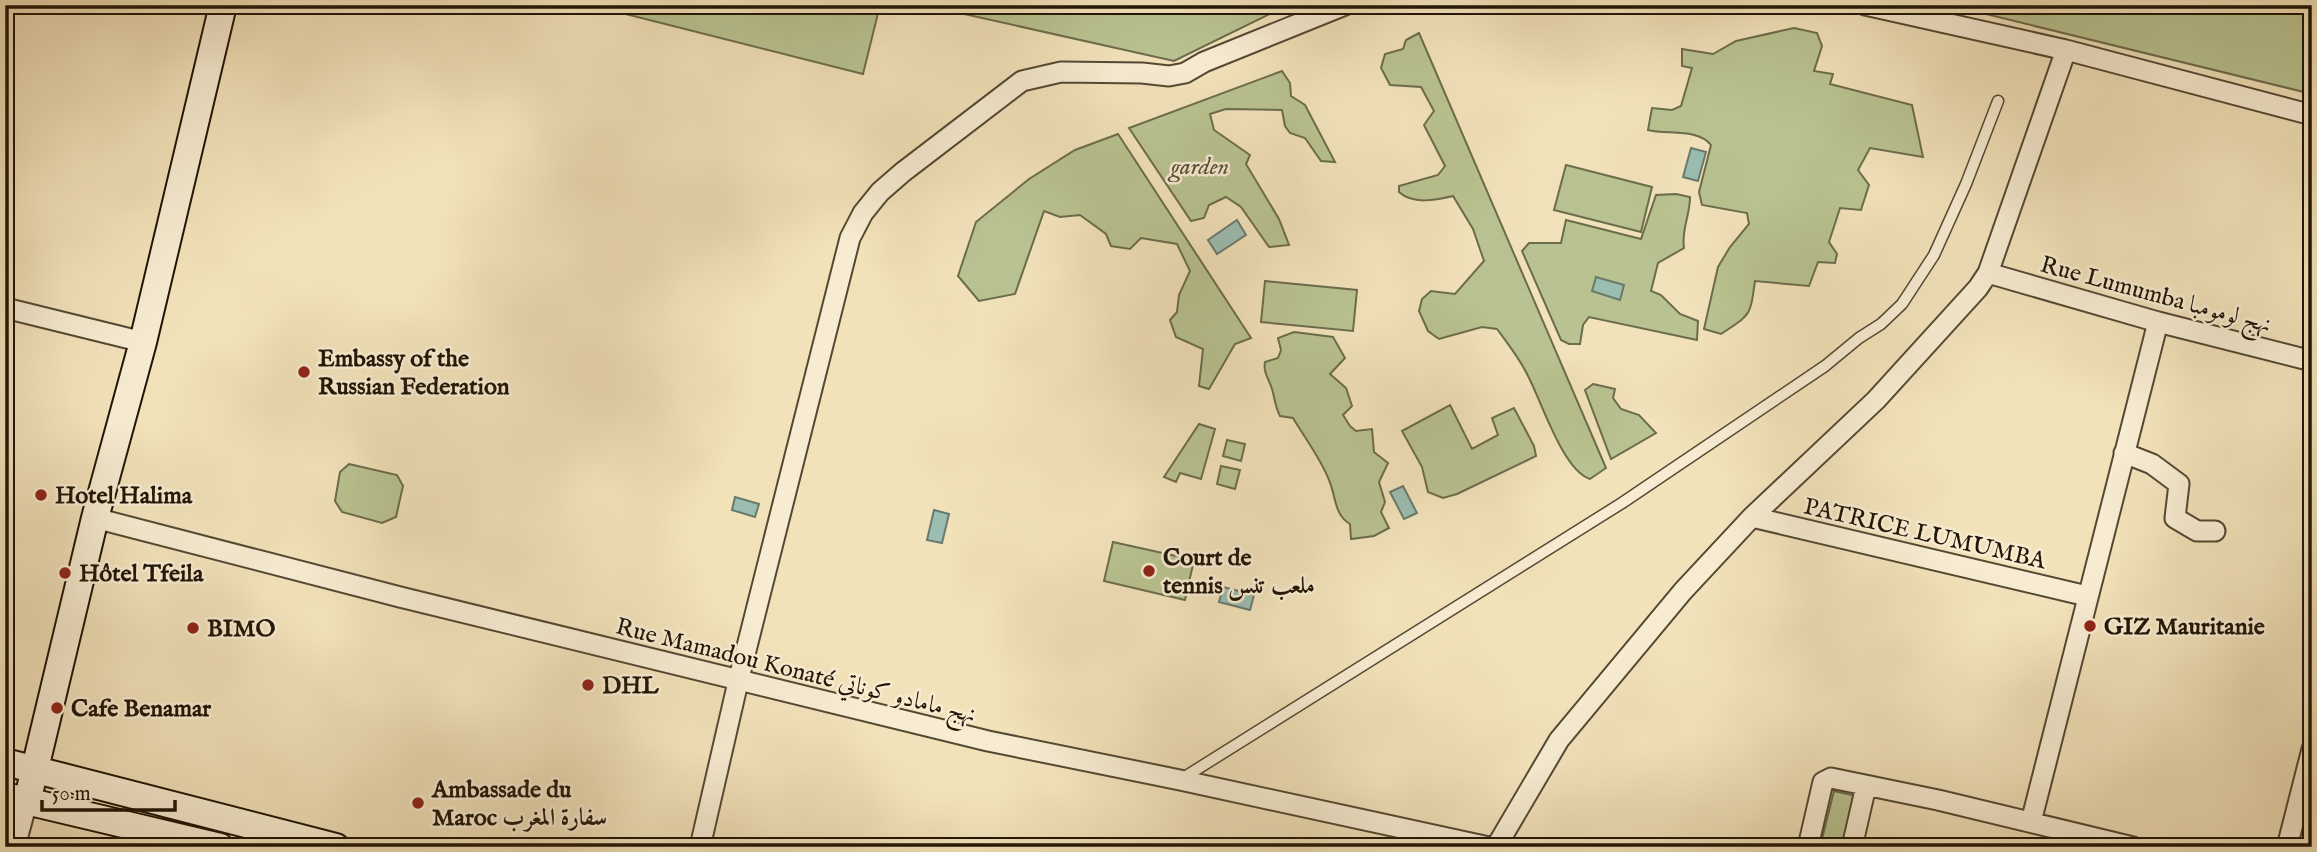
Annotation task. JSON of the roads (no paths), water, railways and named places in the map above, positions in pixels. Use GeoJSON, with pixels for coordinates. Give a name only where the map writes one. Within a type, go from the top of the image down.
{"type":"FeatureCollection","features":[{"type":"Feature","properties":{"kind":"street"},"geometry":{"type":"LineString","coordinates":[[15,847],[16,799],[36,769],[95,518],[143,342],[223,5]]}},
{"type":"Feature","properties":{"kind":"street"},"geometry":{"type":"LineString","coordinates":[[700,847],[738,682],[850,238],[863,213],[880,192],[903,172],[1022,81],[1061,72],[1168,76],[1185,73],[1204,62],[1345,5]]}},
{"type":"Feature","properties":{"kind":"street"},"geometry":{"type":"LineString","coordinates":[[1865,5],[2066,50],[2312,115]]}},
{"type":"Feature","properties":{"kind":"street"},"geometry":{"type":"LineString","coordinates":[[1496,847],[1559,740],[1675,601],[1752,517],[1876,400],[1988,274],[2066,50]]}},
{"type":"Feature","properties":{"kind":"street","name":"Rue Lumumba نهج لومومبا"},"geometry":{"type":"LineString","coordinates":[[1988,274],[2158,322],[2312,361]]}},
{"type":"Feature","properties":{"kind":"street"},"geometry":{"type":"LineString","coordinates":[[5,308],[143,342]]}},
{"type":"Feature","properties":{"kind":"street"},"geometry":{"type":"LineString","coordinates":[[2031,822],[2158,322]]}},
{"type":"Feature","properties":{"kind":"street"},"geometry":{"type":"LineString","coordinates":[[2124,453],[2152,464],[2179,485],[2175,518],[2197,531],[2215,531]]}},
{"type":"Feature","properties":{"kind":"street","name":"PATRICE LUMUMBA"},"geometry":{"type":"LineString","coordinates":[[1752,517],[2087,596]]}},
{"type":"Feature","properties":{"kind":"street","name":"Rue Mamadou Konaté نهج مامادو كوناتي"},"geometry":{"type":"LineString","coordinates":[[95,518],[738,682],[988,741],[1489,847]]}},
{"type":"Feature","properties":{"kind":"street"},"geometry":{"type":"LineString","coordinates":[[2287,847],[2312,749]]}},
{"type":"Feature","properties":{"kind":"street"},"geometry":{"type":"LineString","coordinates":[[5,762],[336,847]]}},
{"type":"Feature","properties":{"kind":"street"},"geometry":{"type":"LineString","coordinates":[[1808,847],[1823,782],[1831,778],[2133,847]]}},
{"type":"Feature","properties":{"kind":"street"},"geometry":{"type":"LineString","coordinates":[[1852,847],[1866,786]]}},
{"type":"Feature","properties":{"kind":"street"},"geometry":{"type":"LineString","coordinates":[[16,799],[220,847]]}},
{"type":"Feature","properties":{"kind":"lane"},"geometry":{"type":"LineString","coordinates":[[1180,780],[1622,503],[1825,366],[1881,324],[1902,304],[1934,255],[1966,184],[1998,101]]}},
{"type":"Feature","properties":{"kind":"water"},"geometry":{"type":"Polygon","coordinates":[[[1691,148],[1706,152],[1698,181],[1683,177],[1691,148]]]}},
{"type":"Feature","properties":{"kind":"water"},"geometry":{"type":"Polygon","coordinates":[[[1237,220],[1246,235],[1217,254],[1208,240],[1237,220]]]}},
{"type":"Feature","properties":{"kind":"water"},"geometry":{"type":"Polygon","coordinates":[[[1596,277],[1624,285],[1620,300],[1592,291],[1596,277]]]}},
{"type":"Feature","properties":{"kind":"water"},"geometry":{"type":"Polygon","coordinates":[[[1403,486],[1417,513],[1404,519],[1390,492],[1403,486]]]}},
{"type":"Feature","properties":{"kind":"water"},"geometry":{"type":"Polygon","coordinates":[[[735,497],[759,504],[755,517],[732,510],[735,497]]]}},
{"type":"Feature","properties":{"kind":"water"},"geometry":{"type":"Polygon","coordinates":[[[934,510],[949,514],[942,543],[927,540],[934,510]]]}},
{"type":"Feature","properties":{"kind":"water"},"geometry":{"type":"Polygon","coordinates":[[[1223,587],[1254,595],[1250,610],[1219,602],[1223,587]]]}},
{"type":"Feature","properties":{"kind":"place","name":"Embassy of the Russian Federation"},"geometry":{"type":"Point","coordinates":[304,372]}},
{"type":"Feature","properties":{"kind":"place","name":"Hotel Halima"},"geometry":{"type":"Point","coordinates":[41,495]}},
{"type":"Feature","properties":{"kind":"place","name":"Court de tennis ملعب تنس"},"geometry":{"type":"Point","coordinates":[1149,571]}},
{"type":"Feature","properties":{"kind":"place","name":"Hôtel Tfeila"},"geometry":{"type":"Point","coordinates":[65,573]}},
{"type":"Feature","properties":{"kind":"place","name":"GIZ Mauritanie"},"geometry":{"type":"Point","coordinates":[2090,626]}},
{"type":"Feature","properties":{"kind":"place","name":"BIMO"},"geometry":{"type":"Point","coordinates":[193,628]}},
{"type":"Feature","properties":{"kind":"place","name":"DHL"},"geometry":{"type":"Point","coordinates":[588,685]}},
{"type":"Feature","properties":{"kind":"place","name":"Cafe Benamar"},"geometry":{"type":"Point","coordinates":[57,708]}},
{"type":"Feature","properties":{"kind":"place","name":"Ambassade du Maroc سفارة المغرب"},"geometry":{"type":"Point","coordinates":[418,803]}},
{"type":"Feature","properties":{"kind":"park label","name":"garden"},"geometry":{"type":"Point","coordinates":[1200,166]}}]}
